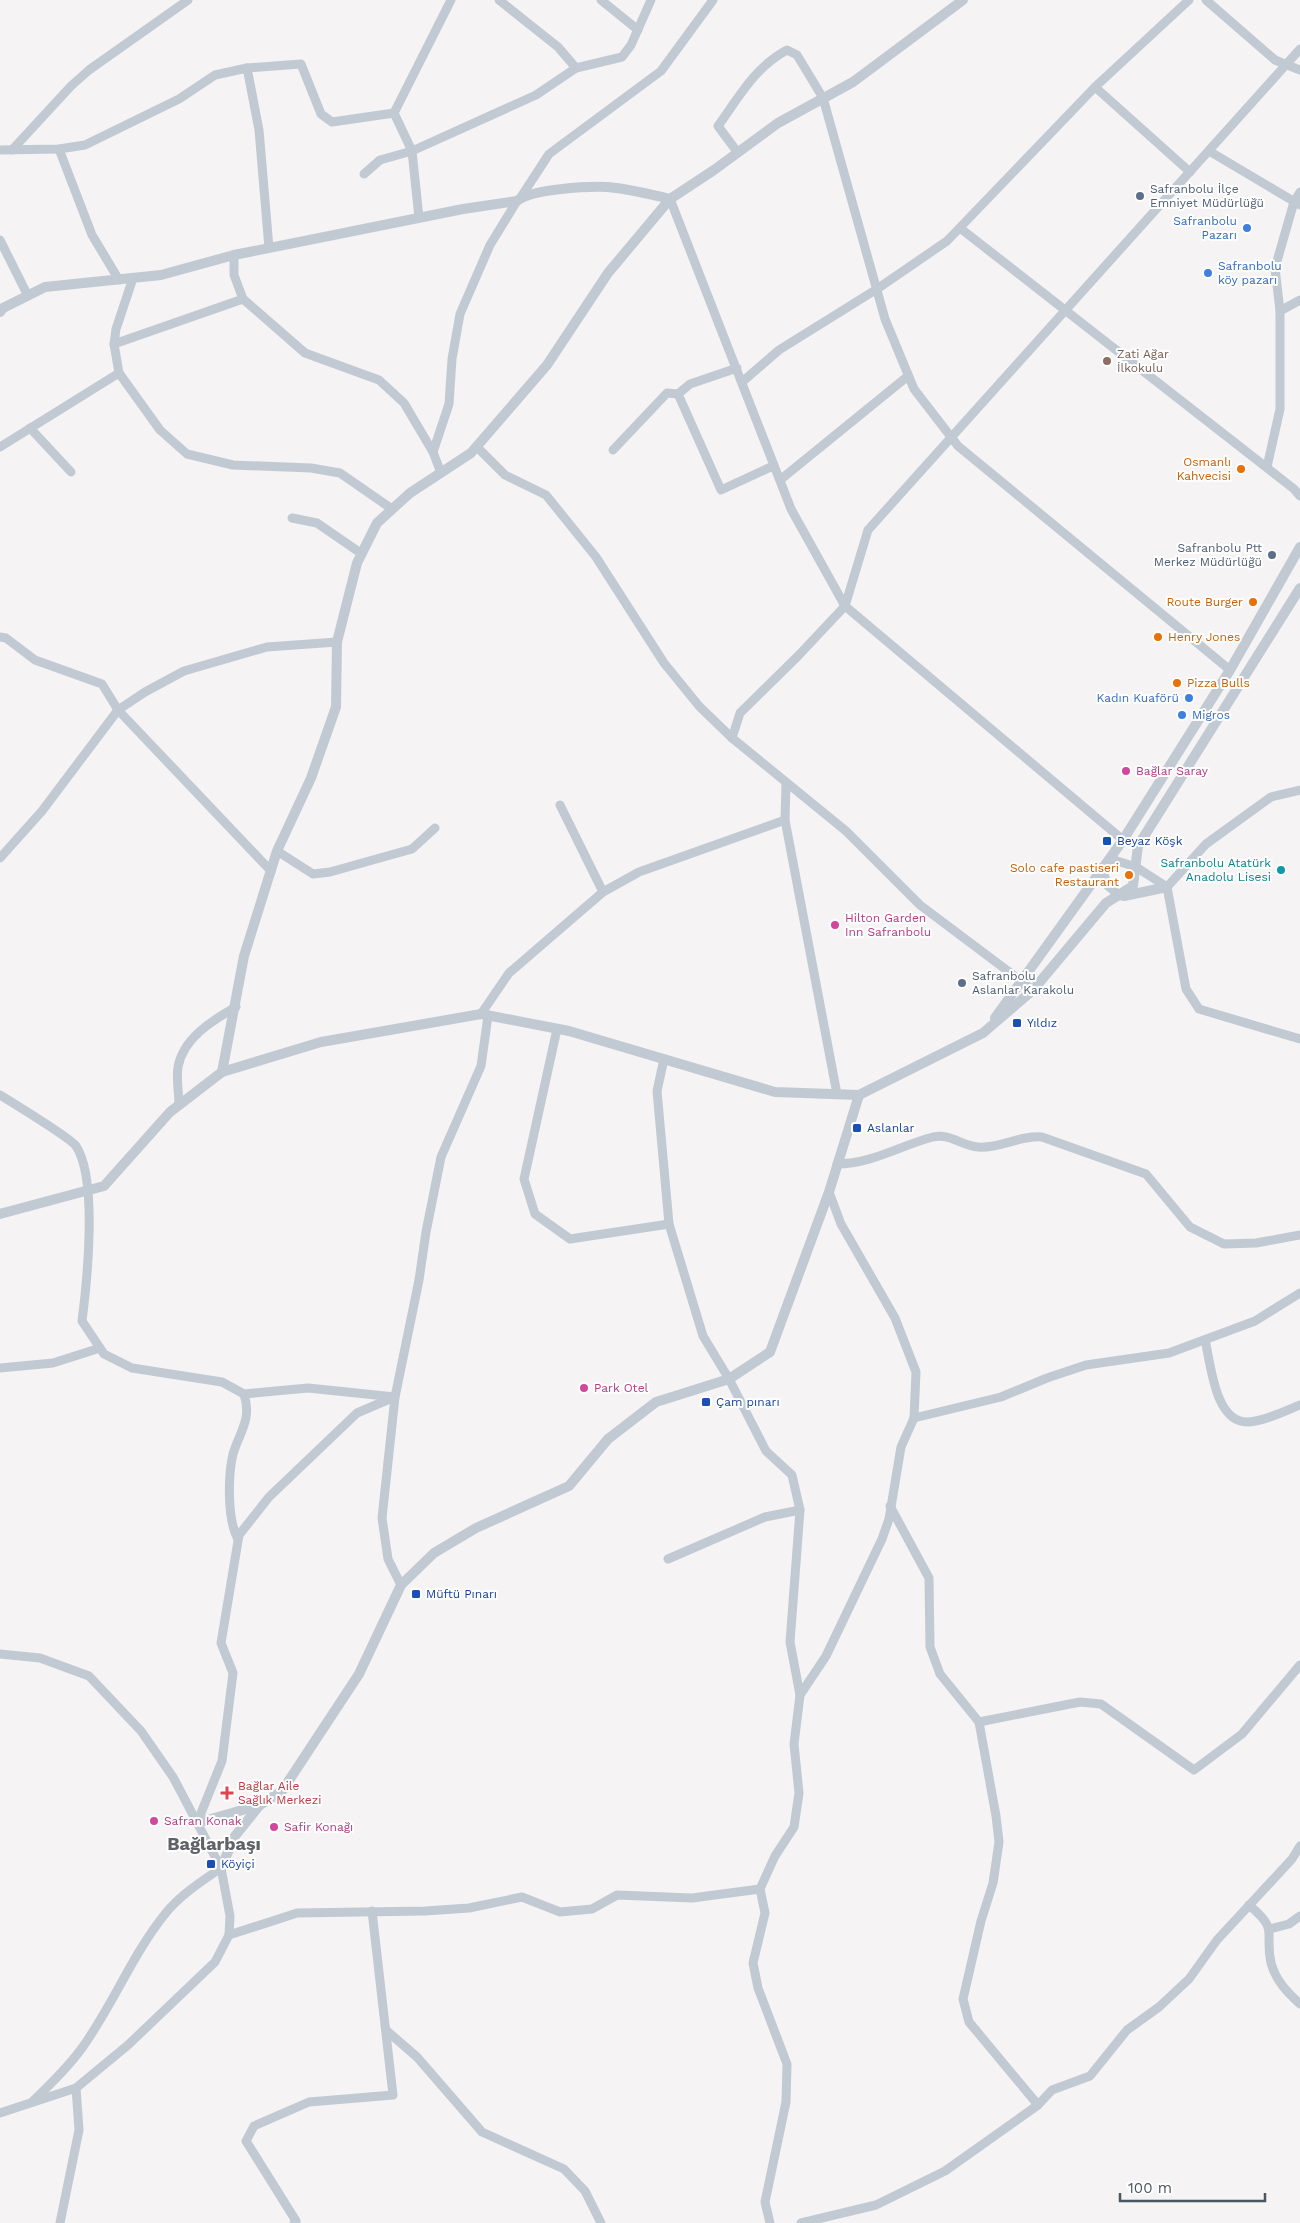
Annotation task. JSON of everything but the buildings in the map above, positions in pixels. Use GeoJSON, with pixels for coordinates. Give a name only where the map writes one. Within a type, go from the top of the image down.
{"type":"FeatureCollection","features":[{"type":"Feature","properties":{"kind":"street"},"geometry":{"type":"LineString","coordinates":[[12,150],[71,86],[89,70],[188,0]]}},
{"type":"Feature","properties":{"kind":"street"},"geometry":{"type":"LineString","coordinates":[[394,113],[451,0]]}},
{"type":"Feature","properties":{"kind":"street"},"geometry":{"type":"LineString","coordinates":[[499,0],[558,48],[576,68]]}},
{"type":"Feature","properties":{"kind":"street"},"geometry":{"type":"LineString","coordinates":[[600,0],[638,30]]}},
{"type":"Feature","properties":{"kind":"street"},"geometry":{"type":"LineString","coordinates":[[364,174],[380,160],[412,151],[536,95],[576,68],[622,58],[638,30],[651,0]]}},
{"type":"Feature","properties":{"kind":"street"},"geometry":{"type":"LineString","coordinates":[[433,452],[449,404],[452,359],[460,314],[490,246],[519,199],[549,154],[661,71],[712,0]]}},
{"type":"Feature","properties":{"kind":"street"},"geometry":{"type":"LineString","coordinates":[[222,1072],[236,1008],[244,956],[277,851],[311,778],[336,706],[337,642],[362,554],[377,523],[410,493],[471,453],[547,366],[608,273],[670,199],[738,153],[778,123],[853,82],[963,0]]}},
{"type":"Feature","properties":{"kind":"street"},"geometry":{"type":"LineString","coordinates":[[742,382],[779,350],[877,289],[947,241],[1095,87],[1189,0]]}},
{"type":"Feature","properties":{"kind":"street"},"geometry":{"type":"LineString","coordinates":[[1206,0],[1275,60],[1300,70]]}},
{"type":"Feature","properties":{"kind":"street"},"geometry":{"type":"LineString","coordinates":[[732,738],[740,713],[845,606],[868,530],[1300,49]]}},
{"type":"Feature","properties":{"kind":"street"},"geometry":{"type":"LineString","coordinates":[[738,153],[718,126],[756,72],[772,58],[787,50],[796,55],[823,98],[885,319],[914,389],[958,446],[1230,670]]}},
{"type":"Feature","properties":{"kind":"street"},"geometry":{"type":"LineString","coordinates":[[0,150],[59,150],[85,145],[179,98],[215,75],[247,68],[302,64],[321,114],[332,122],[394,113]]}},
{"type":"Feature","properties":{"kind":"street"},"geometry":{"type":"LineString","coordinates":[[247,68],[259,130],[269,248]]}},
{"type":"Feature","properties":{"kind":"street"},"geometry":{"type":"LineString","coordinates":[[1095,87],[1190,172]]}},
{"type":"Feature","properties":{"kind":"street"},"geometry":{"type":"LineString","coordinates":[[394,113],[412,151],[419,218]]}},
{"type":"Feature","properties":{"kind":"street"},"geometry":{"type":"LineString","coordinates":[[59,150],[92,235],[119,280]]}},
{"type":"Feature","properties":{"kind":"street"},"geometry":{"type":"LineString","coordinates":[[1209,151],[1297,204]]}},
{"type":"Feature","properties":{"kind":"street"},"geometry":{"type":"LineString","coordinates":[[0,312],[45,287],[161,275],[234,255],[519,199],[555,190],[607,187],[670,199]]}},
{"type":"Feature","properties":{"kind":"street"},"geometry":{"type":"LineString","coordinates":[[1267,467],[1280,409],[1280,311],[1275,268],[1300,192]]}},
{"type":"Feature","properties":{"kind":"street"},"geometry":{"type":"LineString","coordinates":[[670,199],[791,509],[845,606],[1123,840]]}},
{"type":"Feature","properties":{"kind":"street"},"geometry":{"type":"LineString","coordinates":[[960,228],[1298,491]]}},
{"type":"Feature","properties":{"kind":"street"},"geometry":{"type":"LineString","coordinates":[[0,240],[28,296]]}},
{"type":"Feature","properties":{"kind":"street"},"geometry":{"type":"LineString","coordinates":[[234,255],[234,275],[243,298],[305,353],[379,380],[404,403],[433,452],[441,473]]}},
{"type":"Feature","properties":{"kind":"street"},"geometry":{"type":"LineString","coordinates":[[133,278],[116,328],[114,344],[119,373],[160,430],[187,454],[233,464],[311,468],[340,473],[392,509]]}},
{"type":"Feature","properties":{"kind":"street"},"geometry":{"type":"LineString","coordinates":[[114,344],[243,298]]}},
{"type":"Feature","properties":{"kind":"street"},"geometry":{"type":"LineString","coordinates":[[1280,311],[1300,300]]}},
{"type":"Feature","properties":{"kind":"street"},"geometry":{"type":"LineString","coordinates":[[613,450],[667,393],[678,394],[690,384],[737,368]]}},
{"type":"Feature","properties":{"kind":"street"},"geometry":{"type":"LineString","coordinates":[[0,447],[119,373]]}},
{"type":"Feature","properties":{"kind":"street"},"geometry":{"type":"LineString","coordinates":[[780,480],[908,376]]}},
{"type":"Feature","properties":{"kind":"street"},"geometry":{"type":"LineString","coordinates":[[678,394],[721,490],[773,466]]}},
{"type":"Feature","properties":{"kind":"street"},"geometry":{"type":"LineString","coordinates":[[30,428],[71,472]]}},
{"type":"Feature","properties":{"kind":"street"},"geometry":{"type":"LineString","coordinates":[[477,446],[505,475],[546,495],[596,557],[664,663],[699,706],[732,738],[846,831],[920,905],[1021,983],[1033,990]]}},
{"type":"Feature","properties":{"kind":"street"},"geometry":{"type":"LineString","coordinates":[[292,518],[317,523],[362,554]]}},
{"type":"Feature","properties":{"kind":"street"},"geometry":{"type":"LineString","coordinates":[[983,1033],[1111,859],[1230,670],[1300,547]]}},
{"type":"Feature","properties":{"kind":"street"},"geometry":{"type":"LineString","coordinates":[[0,1214],[104,1186],[179,1106],[222,1072],[321,1042],[485,1015],[558,1029],[774,1092],[859,1095],[983,1033],[1033,990],[1106,903],[1120,896],[1133,886],[1138,846],[1300,588]]}},
{"type":"Feature","properties":{"kind":"street"},"geometry":{"type":"LineString","coordinates":[[0,637],[6,638],[35,660],[102,684],[118,710],[271,871]]}},
{"type":"Feature","properties":{"kind":"street"},"geometry":{"type":"LineString","coordinates":[[0,858],[42,811],[118,710],[145,692],[184,670],[267,647],[337,642]]}},
{"type":"Feature","properties":{"kind":"street"},"geometry":{"type":"LineString","coordinates":[[786,783],[785,820],[837,1094]]}},
{"type":"Feature","properties":{"kind":"street"},"geometry":{"type":"LineString","coordinates":[[1120,896],[1167,887],[1206,844],[1271,797],[1300,790]]}},
{"type":"Feature","properties":{"kind":"street"},"geometry":{"type":"LineString","coordinates":[[560,805],[603,892]]}},
{"type":"Feature","properties":{"kind":"street"},"geometry":{"type":"LineString","coordinates":[[401,1584],[388,1559],[382,1518],[395,1397],[420,1280],[426,1232],[442,1157],[481,1066],[485,1015],[509,973],[603,892],[639,872],[785,820]]}},
{"type":"Feature","properties":{"kind":"street"},"geometry":{"type":"LineString","coordinates":[[277,851],[313,874],[321,873],[412,849],[434,828]]}},
{"type":"Feature","properties":{"kind":"street"},"geometry":{"type":"LineString","coordinates":[[1111,859],[1136,867],[1167,887],[1186,989],[1199,1009],[1300,1039]]}},
{"type":"Feature","properties":{"kind":"street"},"geometry":{"type":"LineString","coordinates":[[1103,870],[1107,885],[1120,896]]}},
{"type":"Feature","properties":{"kind":"street"},"geometry":{"type":"LineString","coordinates":[[179,1106],[178,1066],[187,1045],[213,1020],[236,1008]]}},
{"type":"Feature","properties":{"kind":"street"},"geometry":{"type":"LineString","coordinates":[[558,1029],[524,1179],[535,1214],[570,1239],[669,1224]]}},
{"type":"Feature","properties":{"kind":"street"},"geometry":{"type":"LineString","coordinates":[[664,1060],[657,1090],[669,1224],[703,1336],[729,1378],[766,1450],[792,1475],[800,1510],[790,1642],[800,1695],[794,1744],[799,1794],[794,1827],[775,1856],[760,1889],[765,1913],[753,1963],[758,1988],[787,2064],[786,2102],[765,2202],[770,2223]]}},
{"type":"Feature","properties":{"kind":"street"},"geometry":{"type":"LineString","coordinates":[[0,1095],[76,1146],[83,1166],[87,1190],[90,1257],[82,1321],[104,1354],[132,1368],[222,1382],[244,1394],[308,1388],[395,1397]]}},
{"type":"Feature","properties":{"kind":"street"},"geometry":{"type":"LineString","coordinates":[[31,2103],[56,2080],[83,2047],[141,1949],[165,1913],[221,1868],[235,1836],[260,1805],[282,1790],[359,1674],[401,1584],[434,1552],[476,1528],[569,1486],[608,1438],[656,1402],[729,1378],[770,1352],[829,1192],[859,1095]]}},
{"type":"Feature","properties":{"kind":"street"},"geometry":{"type":"LineString","coordinates":[[837,1164],[872,1159],[936,1136],[953,1138],[980,1148],[1029,1137],[1042,1137],[1146,1174],[1190,1227],[1224,1244],[1256,1242],[1300,1235]]}},
{"type":"Feature","properties":{"kind":"street"},"geometry":{"type":"LineString","coordinates":[[800,1695],[826,1656],[882,1538],[901,1447],[914,1418],[916,1372],[899,1327],[841,1224],[829,1192]]}},
{"type":"Feature","properties":{"kind":"street"},"geometry":{"type":"LineString","coordinates":[[914,1418],[1001,1397],[1086,1365],[1169,1353],[1255,1321],[1300,1293]]}},
{"type":"Feature","properties":{"kind":"street"},"geometry":{"type":"LineString","coordinates":[[1205,1340],[1223,1410],[1234,1420],[1249,1422],[1300,1406]]}},
{"type":"Feature","properties":{"kind":"street"},"geometry":{"type":"LineString","coordinates":[[0,1368],[53,1363],[100,1348]]}},
{"type":"Feature","properties":{"kind":"street"},"geometry":{"type":"LineString","coordinates":[[238,1539],[234,1532],[231,1517],[230,1480],[233,1454],[248,1413],[244,1394]]}},
{"type":"Feature","properties":{"kind":"street"},"geometry":{"type":"LineString","coordinates":[[197,1823],[222,1761],[233,1673],[221,1643],[238,1539],[269,1497],[357,1413],[395,1397]]}},
{"type":"Feature","properties":{"kind":"street"},"geometry":{"type":"LineString","coordinates":[[890,1506],[929,1578],[930,1647],[940,1674],[979,1722],[999,1842],[993,1883],[981,1922],[963,1999],[969,2022],[1038,2105]]}},
{"type":"Feature","properties":{"kind":"street"},"geometry":{"type":"LineString","coordinates":[[668,1559],[765,1517],[800,1510]]}},
{"type":"Feature","properties":{"kind":"street"},"geometry":{"type":"LineString","coordinates":[[0,1654],[40,1658],[89,1676],[141,1732],[173,1777],[221,1868],[230,1916],[229,1935],[215,1962],[128,2045],[76,2088],[0,2113]]}},
{"type":"Feature","properties":{"kind":"street"},"geometry":{"type":"LineString","coordinates":[[979,1722],[1080,1702],[1101,1704],[1194,1770],[1242,1734],[1300,1665]]}},
{"type":"Feature","properties":{"kind":"street"},"geometry":{"type":"LineString","coordinates":[[197,1823],[260,1805]]}},
{"type":"Feature","properties":{"kind":"street"},"geometry":{"type":"LineString","coordinates":[[801,2223],[876,2205],[945,2171],[1038,2105],[1052,2090],[1090,2076],[1127,2030],[1159,2007],[1189,1979],[1216,1940],[1292,1859],[1300,1846]]}},
{"type":"Feature","properties":{"kind":"street"},"geometry":{"type":"LineString","coordinates":[[229,1935],[297,1913],[425,1911],[469,1908],[522,1897],[560,1912],[592,1909],[617,1895],[692,1898],[760,1889]]}},
{"type":"Feature","properties":{"kind":"street"},"geometry":{"type":"LineString","coordinates":[[1249,1905],[1261,1915],[1270,1929],[1271,1963],[1280,1985],[1300,2004]]}},
{"type":"Feature","properties":{"kind":"street"},"geometry":{"type":"LineString","coordinates":[[294,2223],[296,2221],[246,2141],[254,2126],[309,2102],[393,2095],[372,1911]]}},
{"type":"Feature","properties":{"kind":"street"},"geometry":{"type":"LineString","coordinates":[[1270,1929],[1298,1919]]}},
{"type":"Feature","properties":{"kind":"street"},"geometry":{"type":"LineString","coordinates":[[387,2031],[417,2057],[482,2132],[564,2169],[585,2190],[600,2223]]}},
{"type":"Feature","properties":{"kind":"street"},"geometry":{"type":"LineString","coordinates":[[60,2223],[80,2130],[76,2088]]}},
{"type":"Feature","properties":{"kind":"place","name":"Safranbolu İlçe Emniyet Müdürlüğü"},"geometry":{"type":"Point","coordinates":[1140,196]}},
{"type":"Feature","properties":{"kind":"place","name":"Safranbolu Pazarı"},"geometry":{"type":"Point","coordinates":[1247,228]}},
{"type":"Feature","properties":{"kind":"place","name":"Safranbolu köy pazarı"},"geometry":{"type":"Point","coordinates":[1208,273]}},
{"type":"Feature","properties":{"kind":"place","name":"Zati Ağar İlkokulu"},"geometry":{"type":"Point","coordinates":[1107,361]}},
{"type":"Feature","properties":{"kind":"place","name":"Osmanlı Kahvecisi"},"geometry":{"type":"Point","coordinates":[1241,469]}},
{"type":"Feature","properties":{"kind":"place","name":"Safranbolu Ptt Merkez Müdürlüğü"},"geometry":{"type":"Point","coordinates":[1272,555]}},
{"type":"Feature","properties":{"kind":"place","name":"Route Burger"},"geometry":{"type":"Point","coordinates":[1253,602]}},
{"type":"Feature","properties":{"kind":"place","name":"Henry Jones"},"geometry":{"type":"Point","coordinates":[1158,637]}},
{"type":"Feature","properties":{"kind":"place","name":"Pizza Bulls"},"geometry":{"type":"Point","coordinates":[1177,683]}},
{"type":"Feature","properties":{"kind":"place","name":"Kadın Kuaförü"},"geometry":{"type":"Point","coordinates":[1189,698]}},
{"type":"Feature","properties":{"kind":"place","name":"Migros"},"geometry":{"type":"Point","coordinates":[1182,715]}},
{"type":"Feature","properties":{"kind":"place","name":"Bağlar Saray"},"geometry":{"type":"Point","coordinates":[1126,771]}},
{"type":"Feature","properties":{"kind":"place","name":"Beyaz Köşk"},"geometry":{"type":"Point","coordinates":[1107,841]}},
{"type":"Feature","properties":{"kind":"place","name":"Safranbolu Atatürk Anadolu Lisesi"},"geometry":{"type":"Point","coordinates":[1281,870]}},
{"type":"Feature","properties":{"kind":"place","name":"Solo cafe pastiseri Restaurant"},"geometry":{"type":"Point","coordinates":[1129,875]}},
{"type":"Feature","properties":{"kind":"place","name":"Hilton Garden Inn Safranbolu"},"geometry":{"type":"Point","coordinates":[835,925]}},
{"type":"Feature","properties":{"kind":"place","name":"Safranbolu Aslanlar Karakolu"},"geometry":{"type":"Point","coordinates":[962,983]}},
{"type":"Feature","properties":{"kind":"place","name":"Yıldız"},"geometry":{"type":"Point","coordinates":[1017,1023]}},
{"type":"Feature","properties":{"kind":"place","name":"Aslanlar"},"geometry":{"type":"Point","coordinates":[857,1128]}},
{"type":"Feature","properties":{"kind":"place","name":"Park Otel"},"geometry":{"type":"Point","coordinates":[584,1388]}},
{"type":"Feature","properties":{"kind":"place","name":"Çam pınarı"},"geometry":{"type":"Point","coordinates":[706,1402]}},
{"type":"Feature","properties":{"kind":"place","name":"Müftü Pınarı"},"geometry":{"type":"Point","coordinates":[416,1594]}},
{"type":"Feature","properties":{"kind":"place","name":"Bağlar Aile Sağlık Merkezi"},"geometry":{"type":"Point","coordinates":[227,1793]}},
{"type":"Feature","properties":{"kind":"place","name":"Safran Konak"},"geometry":{"type":"Point","coordinates":[154,1821]}},
{"type":"Feature","properties":{"kind":"place","name":"Safir Konağı"},"geometry":{"type":"Point","coordinates":[274,1827]}},
{"type":"Feature","properties":{"kind":"place","name":"Köyiçi"},"geometry":{"type":"Point","coordinates":[211,1864]}},
{"type":"Feature","properties":{"kind":"district","name":"Bağlarbaşı"},"geometry":{"type":"Point","coordinates":[214,1844]}}]}
